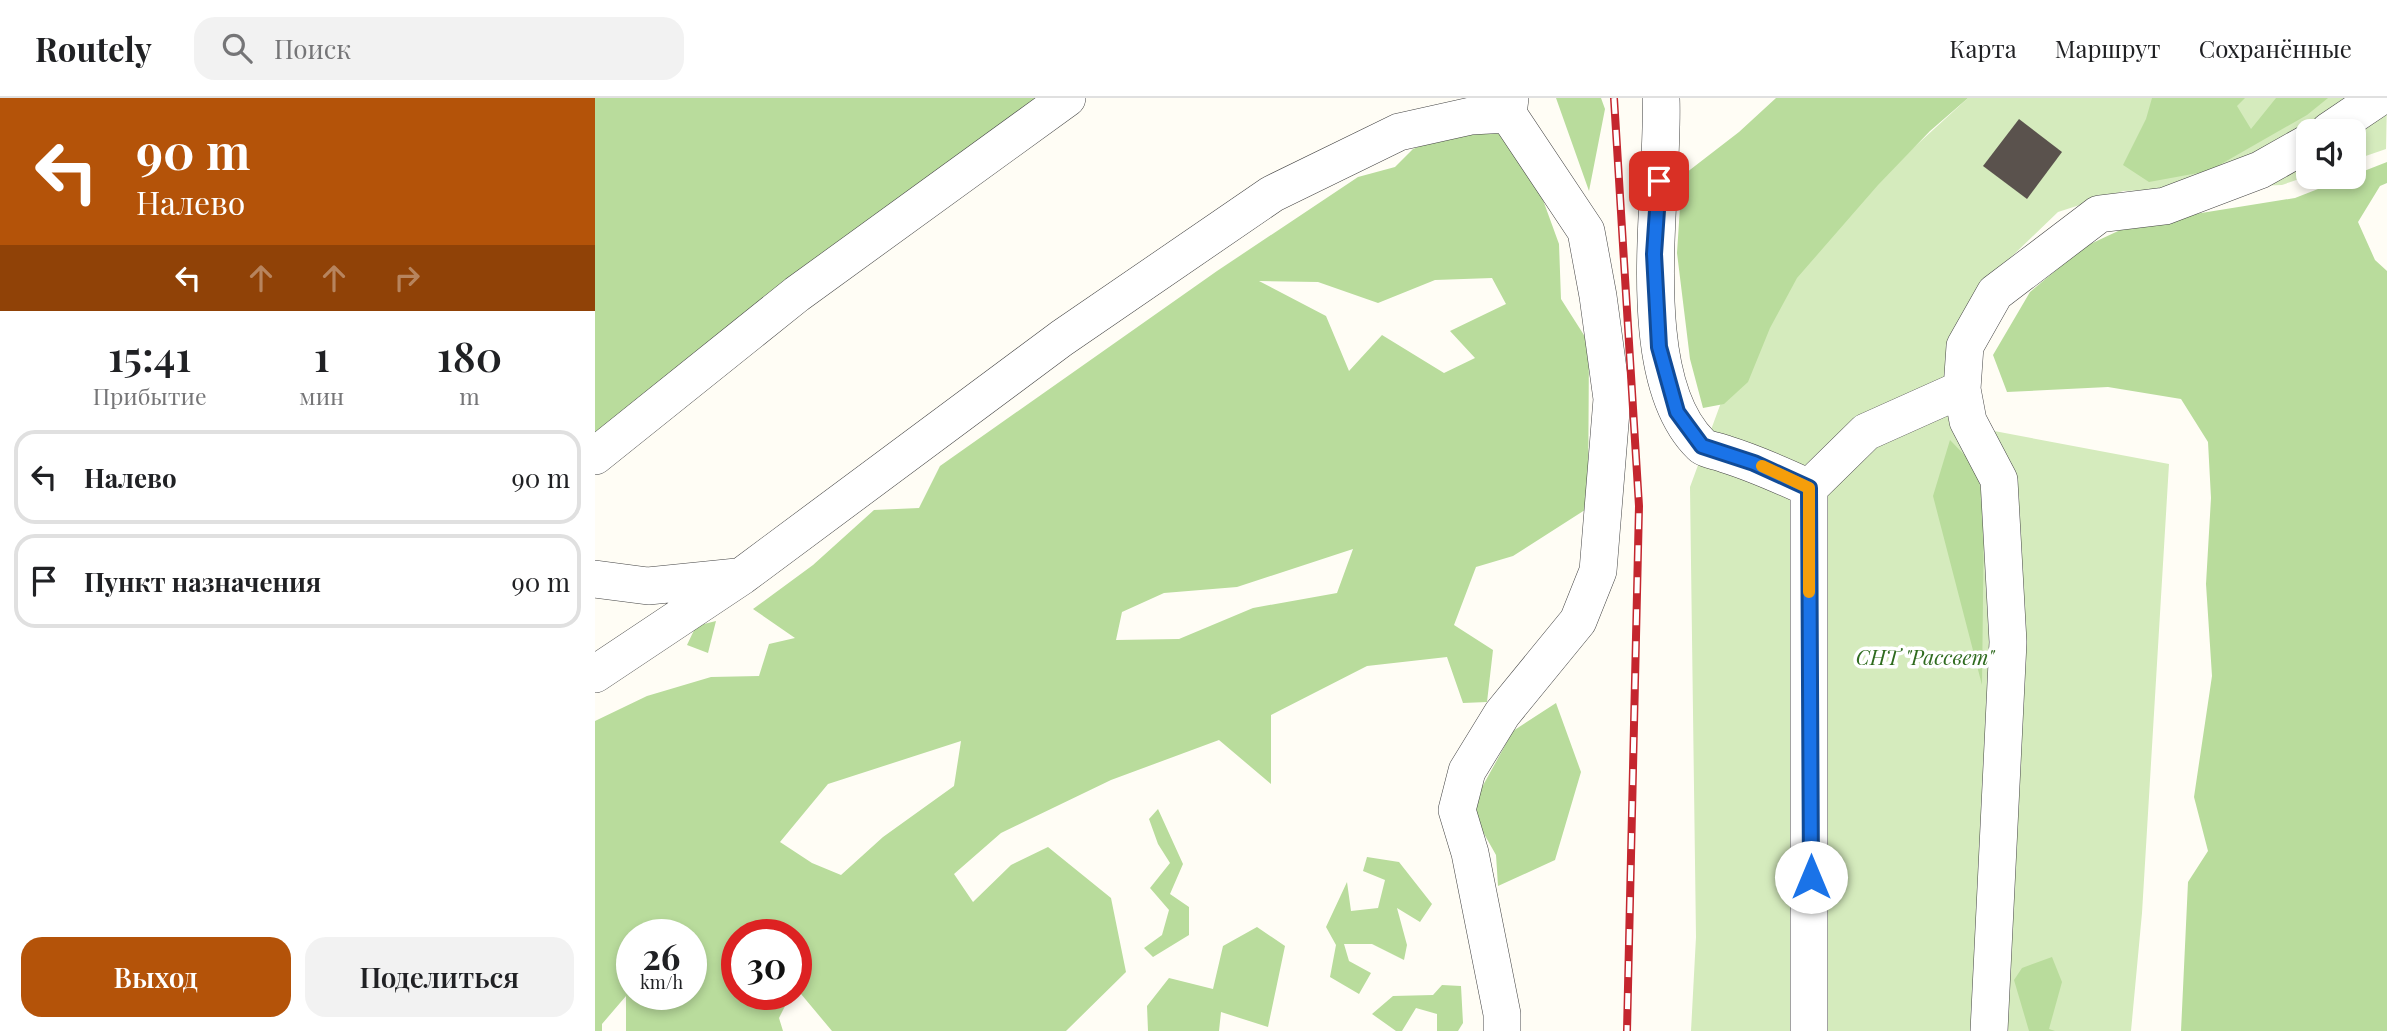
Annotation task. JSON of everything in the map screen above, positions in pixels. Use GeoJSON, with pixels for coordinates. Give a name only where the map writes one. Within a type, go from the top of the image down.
{"type":"FeatureCollection","features":[{"type":"Feature","properties":{"kind":"street"},"geometry":{"type":"LineString","coordinates":[[595,456],[797,294],[1067,98]]}},
{"type":"Feature","properties":{"kind":"street"},"geometry":{"type":"LineString","coordinates":[[1661,98],[1662,132],[1654,254],[1659,347],[1677,412],[1702,446],[1754,463],[1809,488]]}},
{"type":"Feature","properties":{"kind":"street"},"geometry":{"type":"LineString","coordinates":[[2347,119],[2378,98]]}},
{"type":"Feature","properties":{"kind":"street"},"geometry":{"type":"LineString","coordinates":[[595,674],[742,576],[1062,338],[1272,194],[1399,132],[1509,106],[1586,231],[1612,399],[1598,571],[1578,621],[1502,714],[1467,771],[1458,810],[1470,853],[1502,1014],[1501,1031]]}},
{"type":"Feature","properties":{"kind":"street"},"geometry":{"type":"LineString","coordinates":[[1989,1031],[2008,642],[1999,480],[1968,421],[1962,389],[1965,346],[1995,293],[2099,214],[2165,206],[2260,170],[2296,150]]}},
{"type":"Feature","properties":{"kind":"street"},"geometry":{"type":"LineString","coordinates":[[1809,1031],[1809,488],[1866,432],[1962,389]]}},
{"type":"Feature","properties":{"kind":"street"},"geometry":{"type":"LineString","coordinates":[[595,579],[649,586],[742,576]]}},
{"type":"Feature","properties":{"kind":"green space"},"geometry":{"type":"Polygon","coordinates":[[[595,98],[1055,98],[595,433],[595,98]]]}},
{"type":"Feature","properties":{"kind":"green space"},"geometry":{"type":"Polygon","coordinates":[[[1556,98],[1601,98],[1605,109],[1589,191],[1556,98]]]}},
{"type":"Feature","properties":{"kind":"green space"},"geometry":{"type":"Polygon","coordinates":[[[1776,98],[1968,98],[1930,131],[1878,185],[1797,278],[1770,328],[1748,382],[1724,404],[1703,408],[1690,359],[1677,253],[1682,176],[1739,132],[1776,98]]]}},
{"type":"Feature","properties":{"kind":"green space","name":"СНТ \"Рассвет\""},"geometry":{"type":"Polygon","coordinates":[[[1968,98],[2387,98],[2386,149],[2366,156],[2366,119],[2296,119],[2296,180],[2282,185],[2123,191],[2058,212],[2006,262],[1957,344],[1973,427],[2169,464],[2142,913],[2131,1031],[1691,1031],[1696,937],[1690,487],[1737,359],[1841,214],[1968,98]]]}},
{"type":"Feature","properties":{"kind":"green space"},"geometry":{"type":"Polygon","coordinates":[[[2152,98],[2245,98],[2237,106],[2251,129],[2276,98],[2328,98],[2307,115],[2209,171],[2149,182],[2123,165],[2146,119],[2152,98]]]}},
{"type":"Feature","properties":{"kind":"green space"},"geometry":{"type":"Polygon","coordinates":[[[1472,126],[1503,129],[1531,167],[1559,244],[1561,299],[1589,343],[1588,508],[1513,556],[1476,567],[1454,625],[1493,650],[1487,702],[1463,703],[1447,657],[1367,666],[1271,715],[1271,784],[1219,740],[1111,780],[1001,833],[954,874],[973,902],[1011,865],[1048,847],[1111,898],[1126,972],[1066,1031],[832,1031],[812,1007],[812,919],[721,919],[721,1010],[783,1010],[779,1018],[783,1031],[626,1031],[626,1010],[707,1010],[707,919],[616,919],[616,1008],[602,1024],[602,1031],[595,1031],[595,721],[647,696],[711,677],[759,676],[769,644],[795,638],[753,609],[813,565],[874,510],[919,508],[940,466],[1217,271],[1358,177],[1395,167],[1413,149],[1472,126]],[[1492,278],[1435,280],[1378,303],[1318,282],[1259,281],[1326,316],[1349,371],[1382,335],[1444,373],[1475,358],[1450,331],[1506,304],[1492,278]],[[1353,549],[1237,587],[1164,593],[1122,612],[1116,640],[1179,639],[1253,608],[1337,593],[1353,549]],[[961,741],[828,784],[780,842],[812,863],[841,875],[883,837],[954,786],[961,741]]]}},
{"type":"Feature","properties":{"kind":"green space"},"geometry":{"type":"Polygon","coordinates":[[[2387,162],[2387,183],[2380,186],[2358,222],[2375,260],[2387,271],[2387,1031],[2181,1031],[2188,882],[2208,851],[2194,797],[2212,676],[2206,584],[2211,498],[2208,442],[2181,399],[2108,387],[2007,392],[1993,355],[2030,292],[2084,247],[2133,224],[2295,198],[2318,189],[2366,189],[2366,170],[2387,162]]]}},
{"type":"Feature","properties":{"kind":"green space"},"geometry":{"type":"Polygon","coordinates":[[[1950,440],[1977,468],[1984,513],[1982,685],[1933,496],[1950,440]]]}},
{"type":"Feature","properties":{"kind":"green space"},"geometry":{"type":"Polygon","coordinates":[[[716,621],[708,653],[687,645],[696,626],[716,621]]]}},
{"type":"Feature","properties":{"kind":"green space"},"geometry":{"type":"Polygon","coordinates":[[[1556,703],[1581,772],[1555,860],[1498,886],[1496,855],[1470,809],[1513,731],[1556,703]]]}},
{"type":"Feature","properties":{"kind":"green space"},"geometry":{"type":"Polygon","coordinates":[[[1158,809],[1183,864],[1170,894],[1189,907],[1189,935],[1153,957],[1144,948],[1162,935],[1169,910],[1150,888],[1170,863],[1158,844],[1149,819],[1158,809]]]}},
{"type":"Feature","properties":{"kind":"green space"},"geometry":{"type":"Polygon","coordinates":[[[1367,857],[1399,862],[1432,904],[1420,922],[1397,908],[1407,945],[1404,960],[1372,944],[1344,944],[1349,961],[1371,973],[1359,994],[1330,977],[1336,945],[1326,927],[1347,882],[1351,911],[1378,908],[1385,880],[1363,871],[1367,857]]]}},
{"type":"Feature","properties":{"kind":"green space"},"geometry":{"type":"Polygon","coordinates":[[[1257,927],[1285,946],[1268,1027],[1221,1012],[1219,1031],[1148,1031],[1147,1006],[1169,978],[1213,989],[1223,946],[1257,927]]]}},
{"type":"Feature","properties":{"kind":"green space"},"geometry":{"type":"Polygon","coordinates":[[[2052,957],[2062,982],[2049,1029],[2055,1031],[2029,1031],[2014,980],[2022,968],[2052,957]]]}},
{"type":"Feature","properties":{"kind":"green space"},"geometry":{"type":"Polygon","coordinates":[[[1442,985],[1461,986],[1463,1023],[1458,1031],[1437,1031],[1437,1014],[1416,1008],[1402,1031],[1396,1031],[1372,1014],[1393,996],[1433,995],[1442,985]]]}},
{"type":"Feature","properties":{"kind":"building"},"geometry":{"type":"Polygon","coordinates":[[[2019,119],[2062,152],[2027,199],[1983,166],[2019,119]]]}},
{"type":"Feature","properties":{"kind":"railway"},"geometry":{"type":"LineString","coordinates":[[1614,98],[1639,506],[1627,1031]]}},
{"type":"Feature","properties":{"kind":"slow traffic"},"geometry":{"type":"LineString","coordinates":[[1762,466],[1809,488],[1809,592]]}},
{"type":"Feature","properties":{"kind":"route"},"geometry":{"type":"LineString","coordinates":[[1659,181],[1654,254],[1659,347],[1677,412],[1702,446],[1754,463],[1809,488],[1811,877]]}}]}
